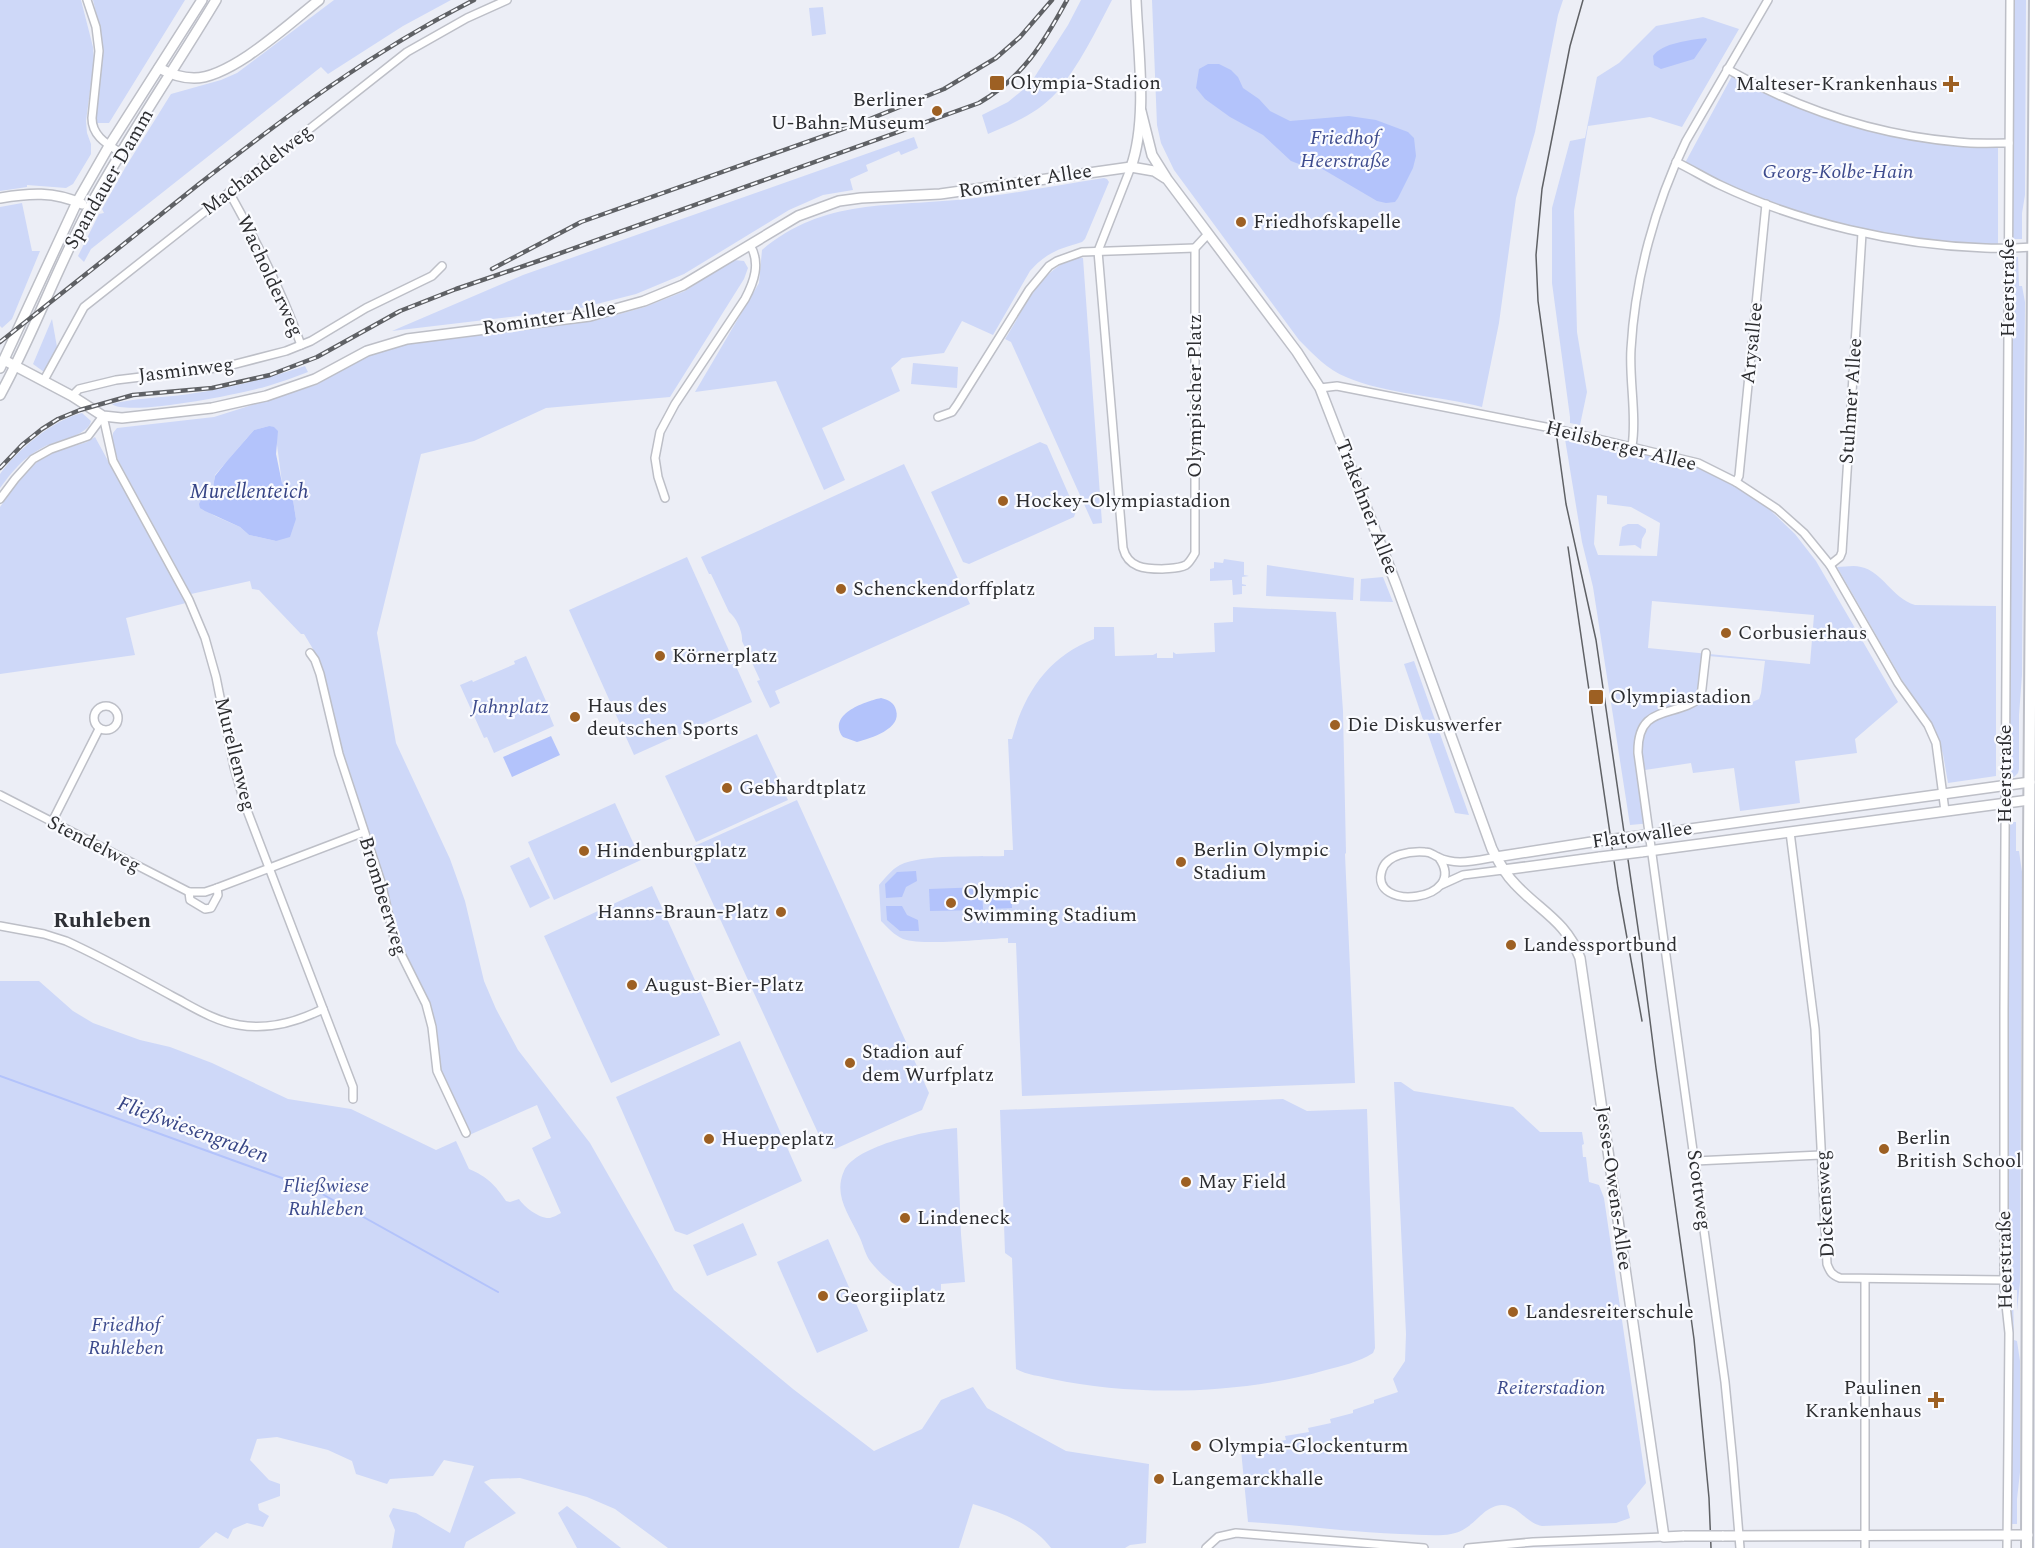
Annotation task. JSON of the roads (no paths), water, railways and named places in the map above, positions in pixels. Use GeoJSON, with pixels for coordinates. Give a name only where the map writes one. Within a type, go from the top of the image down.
{"type":"FeatureCollection","features":[{"type":"Feature","properties":{"kind":"main road","name":"Spandauer Damm"},"geometry":{"type":"LineString","coordinates":[[2,364],[77,202],[202,0]]}},
{"type":"Feature","properties":{"kind":"main road","name":"Spandauer Damm"},"geometry":{"type":"LineString","coordinates":[[0,395],[16,366],[70,244],[89,208],[216,0]]}},
{"type":"Feature","properties":{"kind":"main road"},"geometry":{"type":"LineString","coordinates":[[159,68],[170,74],[194,78],[226,69],[319,0]]}},
{"type":"Feature","properties":{"kind":"main road"},"geometry":{"type":"LineString","coordinates":[[1136,0],[1141,111],[1136,154],[1131,167],[1154,171],[1167,179]]}},
{"type":"Feature","properties":{"kind":"main road","name":"Heerstraße"},"geometry":{"type":"LineString","coordinates":[[2028,1548],[2035,0]]}},
{"type":"Feature","properties":{"kind":"main road","name":"Trakehner Allee"},"geometry":{"type":"LineString","coordinates":[[1141,111],[1152,155],[1167,179],[1297,352],[1320,388],[1396,584],[1496,857],[1503,870]]}},
{"type":"Feature","properties":{"kind":"main road","name":"Rominter Allee"},"geometry":{"type":"LineString","coordinates":[[103,416],[122,418],[212,408],[266,396],[315,379],[367,351],[414,337],[597,315],[644,301],[683,285],[798,216],[839,201],[933,195],[1131,167]]}},
{"type":"Feature","properties":{"kind":"main road"},"geometry":{"type":"LineString","coordinates":[[0,198],[45,194],[77,202],[89,208]]}},
{"type":"Feature","properties":{"kind":"main road"},"geometry":{"type":"LineString","coordinates":[[2,364],[16,366],[44,380],[103,416]]}},
{"type":"Feature","properties":{"kind":"main road","name":"Flatowallee"},"geometry":{"type":"LineString","coordinates":[[1496,857],[1598,841],[2032,784]]}},
{"type":"Feature","properties":{"kind":"main road","name":"Flatowallee"},"geometry":{"type":"LineString","coordinates":[[1503,870],[2032,799]]}},
{"type":"Feature","properties":{"kind":"main road"},"geometry":{"type":"LineString","coordinates":[[1787,816],[1790,832]]}},
{"type":"Feature","properties":{"kind":"main road","name":"Jesse-Owens-Allee"},"geometry":{"type":"LineString","coordinates":[[1503,870],[1521,890],[1562,926],[1571,938],[1580,958],[1664,1537]]}},
{"type":"Feature","properties":{"kind":"main road"},"geometry":{"type":"LineString","coordinates":[[1664,1537],[2028,1535]]}},
{"type":"Feature","properties":{"kind":"street"},"geometry":{"type":"LineString","coordinates":[[87,0],[96,27],[99,51],[92,122],[95,132],[121,153]]}},
{"type":"Feature","properties":{"kind":"street","name":"Machandelweg"},"geometry":{"type":"LineString","coordinates":[[44,380],[84,307],[407,52],[467,18],[507,0]]}},
{"type":"Feature","properties":{"kind":"street"},"geometry":{"type":"LineString","coordinates":[[1632,446],[1631,350],[1637,299],[1651,233],[1676,162],[1696,122],[1768,0]]}},
{"type":"Feature","properties":{"kind":"street","name":"Heerstraße"},"geometry":{"type":"LineString","coordinates":[[2007,1548],[2009,1334],[2004,1301],[2004,1280],[2010,0]]}},
{"type":"Feature","properties":{"kind":"street"},"geometry":{"type":"LineString","coordinates":[[1727,69],[1780,97],[1839,119],[1933,139],[1969,143],[2009,143]]}},
{"type":"Feature","properties":{"kind":"street"},"geometry":{"type":"LineString","coordinates":[[1676,162],[1721,186],[1767,204],[1823,223],[1862,233],[1949,246],[2034,247]]}},
{"type":"Feature","properties":{"kind":"street","name":"Olympischer Platz"},"geometry":{"type":"LineString","coordinates":[[1131,167],[1098,250],[1123,548],[1125,555],[1138,567],[1184,566],[1195,553],[1195,248]]}},
{"type":"Feature","properties":{"kind":"street","name":"Wacholderweg"},"geometry":{"type":"LineString","coordinates":[[229,192],[263,254],[287,305],[301,345],[366,308],[432,276],[442,266]]}},
{"type":"Feature","properties":{"kind":"street","name":"Arysallee"},"geometry":{"type":"LineString","coordinates":[[1736,482],[1739,476],[1767,204]]}},
{"type":"Feature","properties":{"kind":"street","name":"Stuhmer Allee"},"geometry":{"type":"LineString","coordinates":[[1830,565],[1840,557],[1842,552],[1862,233]]}},
{"type":"Feature","properties":{"kind":"street"},"geometry":{"type":"LineString","coordinates":[[938,417],[952,412],[1029,290],[1045,271],[1065,257],[1098,250],[1195,248],[1209,234]]}},
{"type":"Feature","properties":{"kind":"street"},"geometry":{"type":"LineString","coordinates":[[665,498],[654,458],[660,432],[671,410],[754,282],[756,255],[750,245]]}},
{"type":"Feature","properties":{"kind":"street","name":"Jasminweg"},"geometry":{"type":"LineString","coordinates":[[72,396],[79,389],[116,380],[224,367],[266,357],[301,345]]}},
{"type":"Feature","properties":{"kind":"street","name":"Heilsberger Allee"},"geometry":{"type":"LineString","coordinates":[[1320,388],[1336,386],[1561,430],[1698,463],[1736,482],[1777,508],[1804,533],[1830,565],[1898,683],[1932,734],[1936,744],[1945,811]]}},
{"type":"Feature","properties":{"kind":"street"},"geometry":{"type":"LineString","coordinates":[[0,499],[33,459],[51,449],[88,436],[103,416]]}},
{"type":"Feature","properties":{"kind":"street","name":"Murellenweg"},"geometry":{"type":"LineString","coordinates":[[103,416],[113,461],[189,600],[205,638],[216,677],[240,789],[353,1088],[353,1099]]}},
{"type":"Feature","properties":{"kind":"street","name":"Brombeerweg"},"geometry":{"type":"LineString","coordinates":[[310,653],[320,674],[339,754],[381,882],[395,942],[430,1016],[437,1071],[466,1134]]}},
{"type":"Feature","properties":{"kind":"street","name":"Scottweg"},"geometry":{"type":"LineString","coordinates":[[1706,653],[1701,697],[1692,704],[1665,711],[1653,717],[1639,737],[1638,753],[1645,851],[1695,1161],[1725,1382],[1740,1548]]}},
{"type":"Feature","properties":{"kind":"street"},"geometry":{"type":"LineString","coordinates":[[52,822],[99,729]]}},
{"type":"Feature","properties":{"kind":"street","name":"Stendelweg"},"geometry":{"type":"LineString","coordinates":[[0,795],[189,892],[190,900],[206,909],[211,908],[218,895],[217,888]]}},
{"type":"Feature","properties":{"kind":"street"},"geometry":{"type":"LineString","coordinates":[[189,892],[205,892],[217,888],[364,832]]}},
{"type":"Feature","properties":{"kind":"street","name":"Dickensweg"},"geometry":{"type":"LineString","coordinates":[[1790,832],[1815,1029],[1827,1264],[1834,1276],[1865,1279]]}},
{"type":"Feature","properties":{"kind":"street"},"geometry":{"type":"LineString","coordinates":[[1496,857],[1459,862],[1424,852],[1395,856],[1385,863],[1381,878],[1385,889],[1399,897],[1428,894],[1463,875],[1503,870]]}},
{"type":"Feature","properties":{"kind":"street"},"geometry":{"type":"LineString","coordinates":[[1439,858],[1444,869],[1441,885]]}},
{"type":"Feature","properties":{"kind":"street"},"geometry":{"type":"LineString","coordinates":[[0,926],[66,940],[224,1022],[245,1026],[270,1026],[293,1021],[323,1010]]}},
{"type":"Feature","properties":{"kind":"street"},"geometry":{"type":"LineString","coordinates":[[1695,1161],[1821,1155]]}},
{"type":"Feature","properties":{"kind":"street"},"geometry":{"type":"LineString","coordinates":[[1865,1548],[1865,1279],[2004,1280]]}},
{"type":"Feature","properties":{"kind":"street"},"geometry":{"type":"LineString","coordinates":[[1206,1548],[1212,1541],[1227,1534],[1246,1533],[1424,1548]]}},
{"type":"Feature","properties":{"kind":"street"},"geometry":{"type":"LineString","coordinates":[[1468,1548],[1664,1537]]}},
{"type":"Feature","properties":{"kind":"water"},"geometry":{"type":"Polygon","coordinates":[[[1706,38],[1707,40],[1694,59],[1661,69],[1654,65],[1653,56],[1663,48],[1706,38]]]}},
{"type":"Feature","properties":{"kind":"water"},"geometry":{"type":"Polygon","coordinates":[[[1208,64],[1219,64],[1231,70],[1238,77],[1243,88],[1259,99],[1270,111],[1290,121],[1349,116],[1376,120],[1408,132],[1414,138],[1416,156],[1413,168],[1398,198],[1395,202],[1377,201],[1319,167],[1291,161],[1263,135],[1230,117],[1205,99],[1196,88],[1199,69],[1208,64]]]}},
{"type":"Feature","properties":{"kind":"water","name":"Murellenteich"},"geometry":{"type":"Polygon","coordinates":[[[269,426],[278,431],[276,454],[282,483],[293,500],[296,519],[290,537],[276,541],[249,535],[240,527],[200,508],[199,504],[213,487],[215,476],[254,430],[269,426]]]}},
{"type":"Feature","properties":{"kind":"water"},"geometry":{"type":"Polygon","coordinates":[[[881,698],[892,703],[896,710],[897,717],[890,727],[884,732],[857,742],[843,737],[839,729],[843,716],[857,706],[881,698]]]}},
{"type":"Feature","properties":{"kind":"water"},"geometry":{"type":"Polygon","coordinates":[[[551,736],[560,755],[512,777],[503,757],[551,736]]]}},
{"type":"Feature","properties":{"kind":"water"},"geometry":{"type":"Polygon","coordinates":[[[916,871],[917,881],[906,887],[902,897],[886,898],[885,884],[897,872],[916,871]]]}},
{"type":"Feature","properties":{"kind":"water"},"geometry":{"type":"Polygon","coordinates":[[[982,887],[983,910],[930,911],[929,889],[982,887]]]}},
{"type":"Feature","properties":{"kind":"water"},"geometry":{"type":"Polygon","coordinates":[[[990,887],[1011,887],[1012,908],[990,909],[990,887]]]}},
{"type":"Feature","properties":{"kind":"water"},"geometry":{"type":"Polygon","coordinates":[[[886,906],[902,906],[907,915],[918,920],[919,931],[900,931],[887,920],[886,906]]]}},
{"type":"Feature","properties":{"kind":"waterway","name":"Fließwiesengraben"},"geometry":{"type":"LineString","coordinates":[[0,1076],[315,1190],[498,1292]]}},
{"type":"Feature","properties":{"kind":"tram line"},"geometry":{"type":"LineString","coordinates":[[1583,0],[1570,46],[1542,189],[1536,255],[1538,301],[1566,504],[1596,640],[1640,942],[1694,1339],[1709,1498],[1711,1548]]}},
{"type":"Feature","properties":{"kind":"tram line"},"geometry":{"type":"LineString","coordinates":[[1568,547],[1618,888],[1642,1021]]}},
{"type":"Feature","properties":{"kind":"railway"},"geometry":{"type":"LineString","coordinates":[[0,342],[199,184],[298,109],[400,41],[474,0]]}},
{"type":"Feature","properties":{"kind":"railway"},"geometry":{"type":"LineString","coordinates":[[492,269],[581,222],[860,123],[944,89],[996,58],[1020,37],[1052,0]]}},
{"type":"Feature","properties":{"kind":"railway"},"geometry":{"type":"LineString","coordinates":[[0,468],[22,445],[42,429],[80,410],[133,395],[212,388],[270,375],[317,357],[400,311],[456,289],[979,103],[1020,71],[1040,45],[1067,0]]}},
{"type":"Feature","properties":{"kind":"place","name":"Olympia-Stadion"},"geometry":{"type":"Point","coordinates":[997,83]}},
{"type":"Feature","properties":{"kind":"place","name":"Malteser-Krankenhaus"},"geometry":{"type":"Point","coordinates":[1951,84]}},
{"type":"Feature","properties":{"kind":"place","name":"Berliner U-Bahn-Museum"},"geometry":{"type":"Point","coordinates":[937,111]}},
{"type":"Feature","properties":{"kind":"place","name":"Friedhofskapelle"},"geometry":{"type":"Point","coordinates":[1241,222]}},
{"type":"Feature","properties":{"kind":"place","name":"Hockey-Olympiastadion"},"geometry":{"type":"Point","coordinates":[1003,501]}},
{"type":"Feature","properties":{"kind":"place","name":"Schenckendorffplatz"},"geometry":{"type":"Point","coordinates":[841,589]}},
{"type":"Feature","properties":{"kind":"place","name":"Corbusierhaus"},"geometry":{"type":"Point","coordinates":[1726,633]}},
{"type":"Feature","properties":{"kind":"place","name":"Körnerplatz"},"geometry":{"type":"Point","coordinates":[660,656]}},
{"type":"Feature","properties":{"kind":"place","name":"Olympiastadion"},"geometry":{"type":"Point","coordinates":[1596,697]}},
{"type":"Feature","properties":{"kind":"place","name":"Haus des deutschen Sports"},"geometry":{"type":"Point","coordinates":[575,717]}},
{"type":"Feature","properties":{"kind":"place","name":"Die Diskuswerfer"},"geometry":{"type":"Point","coordinates":[1335,725]}},
{"type":"Feature","properties":{"kind":"place","name":"Gebhardtplatz"},"geometry":{"type":"Point","coordinates":[727,788]}},
{"type":"Feature","properties":{"kind":"place","name":"Hindenburgplatz"},"geometry":{"type":"Point","coordinates":[584,851]}},
{"type":"Feature","properties":{"kind":"place","name":"Berlin Olympic Stadium"},"geometry":{"type":"Point","coordinates":[1181,862]}},
{"type":"Feature","properties":{"kind":"place","name":"Olympic Swimming Stadium"},"geometry":{"type":"Point","coordinates":[951,903]}},
{"type":"Feature","properties":{"kind":"place","name":"Hanns-Braun-Platz"},"geometry":{"type":"Point","coordinates":[781,912]}},
{"type":"Feature","properties":{"kind":"place","name":"Landessportbund"},"geometry":{"type":"Point","coordinates":[1511,945]}},
{"type":"Feature","properties":{"kind":"place","name":"August-Bier-Platz"},"geometry":{"type":"Point","coordinates":[632,985]}},
{"type":"Feature","properties":{"kind":"place","name":"Stadion auf dem Wurfplatz"},"geometry":{"type":"Point","coordinates":[850,1063]}},
{"type":"Feature","properties":{"kind":"place","name":"Hueppeplatz"},"geometry":{"type":"Point","coordinates":[709,1139]}},
{"type":"Feature","properties":{"kind":"place","name":"Berlin British School"},"geometry":{"type":"Point","coordinates":[1884,1149]}},
{"type":"Feature","properties":{"kind":"place","name":"May Field"},"geometry":{"type":"Point","coordinates":[1186,1182]}},
{"type":"Feature","properties":{"kind":"place","name":"Lindeneck"},"geometry":{"type":"Point","coordinates":[905,1218]}},
{"type":"Feature","properties":{"kind":"place","name":"Georgiiplatz"},"geometry":{"type":"Point","coordinates":[823,1296]}},
{"type":"Feature","properties":{"kind":"place","name":"Landesreiterschule"},"geometry":{"type":"Point","coordinates":[1513,1312]}},
{"type":"Feature","properties":{"kind":"place","name":"Paulinen Krankenhaus"},"geometry":{"type":"Point","coordinates":[1936,1400]}},
{"type":"Feature","properties":{"kind":"place","name":"Olympia-Glockenturm"},"geometry":{"type":"Point","coordinates":[1196,1446]}},
{"type":"Feature","properties":{"kind":"place","name":"Langemarckhalle"},"geometry":{"type":"Point","coordinates":[1159,1479]}},
{"type":"Feature","properties":{"kind":"district","name":"Ruhleben"},"geometry":{"type":"Point","coordinates":[102,920]}},
{"type":"Feature","properties":{"kind":"park label","name":"Friedhof Heerstraße"},"geometry":{"type":"Point","coordinates":[1345,150]}},
{"type":"Feature","properties":{"kind":"park label","name":"Georg-Kolbe-Hain"},"geometry":{"type":"Point","coordinates":[1838,172]}},
{"type":"Feature","properties":{"kind":"park label","name":"Jahnplatz"},"geometry":{"type":"Point","coordinates":[510,707]}},
{"type":"Feature","properties":{"kind":"park label","name":"Fließwiese Ruhleben"},"geometry":{"type":"Point","coordinates":[326,1198]}},
{"type":"Feature","properties":{"kind":"park label","name":"Friedhof Ruhleben"},"geometry":{"type":"Point","coordinates":[126,1336]}},
{"type":"Feature","properties":{"kind":"park label","name":"Reiterstadion"},"geometry":{"type":"Point","coordinates":[1551,1388]}}]}
